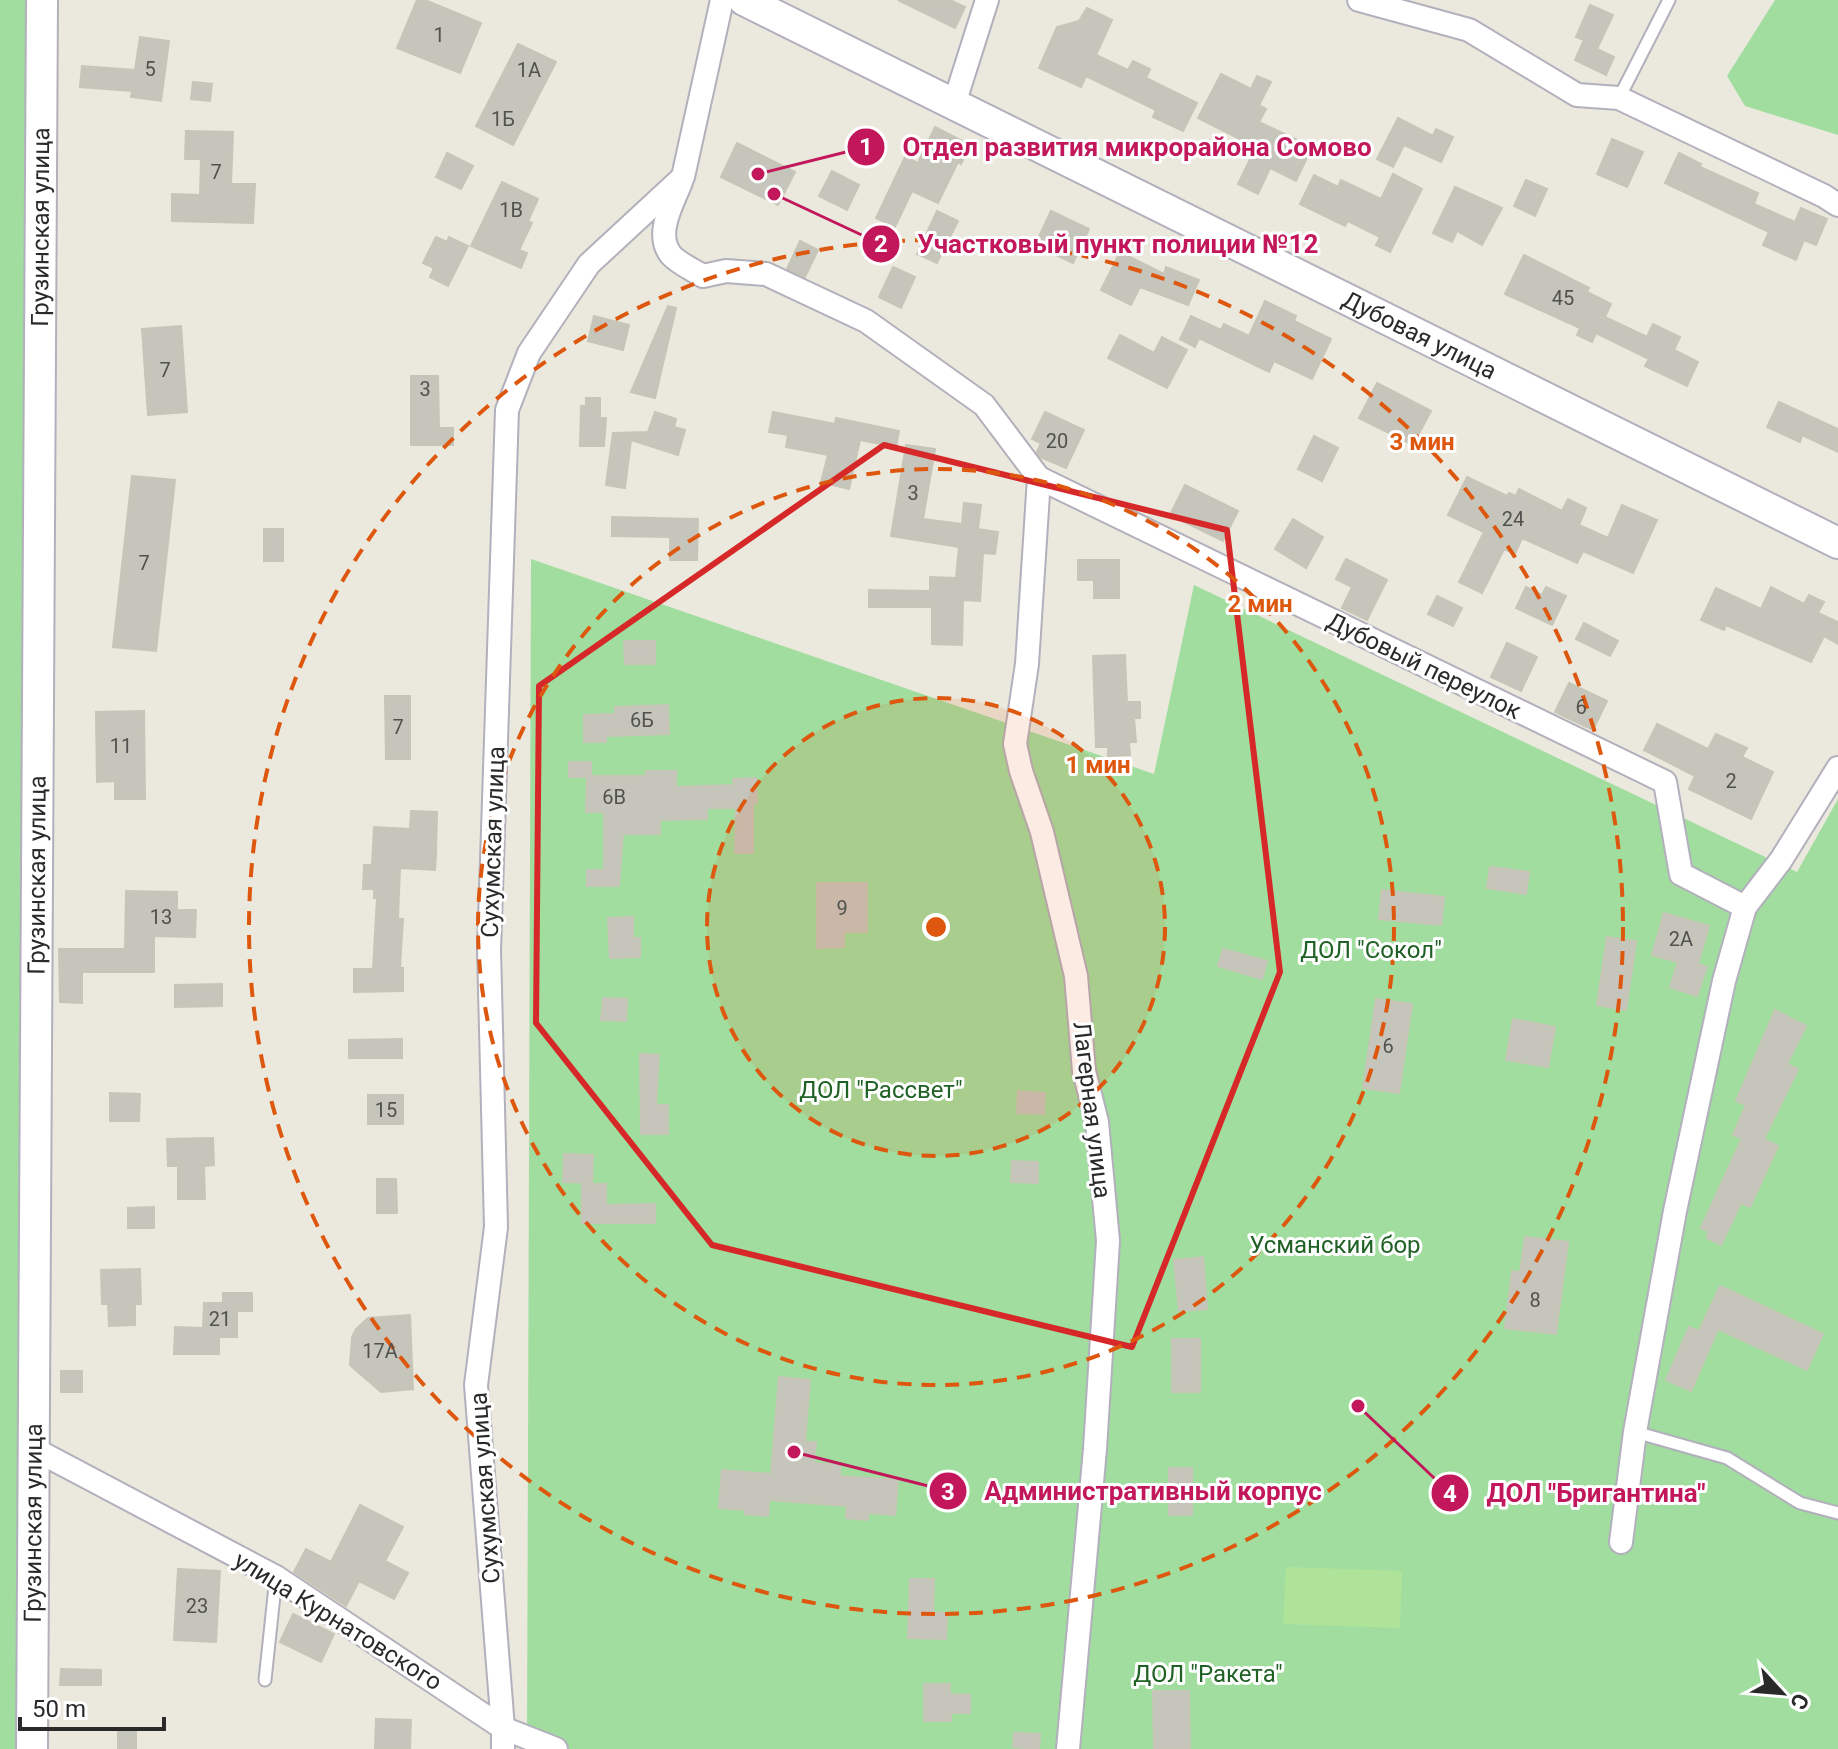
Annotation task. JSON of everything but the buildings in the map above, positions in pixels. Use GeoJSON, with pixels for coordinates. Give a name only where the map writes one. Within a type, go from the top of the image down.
{"type":"FeatureCollection","features":[{"type":"Feature","properties":{"kind":"street","name":"Грузинская улица"},"geometry":{"type":"LineString","coordinates":[[32,1749],[42,0]]}},
{"type":"Feature","properties":{"kind":"street"},"geometry":{"type":"LineString","coordinates":[[683,177],[722,0]]}},
{"type":"Feature","properties":{"kind":"street","name":"Дубовая улица"},"geometry":{"type":"LineString","coordinates":[[744,0],[1838,543]]}},
{"type":"Feature","properties":{"kind":"street"},"geometry":{"type":"LineString","coordinates":[[954,104],[987,0]]}},
{"type":"Feature","properties":{"kind":"street"},"geometry":{"type":"LineString","coordinates":[[1359,0],[1469,30],[1577,95],[1619,98],[1838,205]]}},
{"type":"Feature","properties":{"kind":"street","name":"Дубовый переулок"},"geometry":{"type":"LineString","coordinates":[[683,177],[664,227],[664,242],[672,256],[703,276],[726,271],[766,274],[866,321],[984,405],[1039,478],[1665,782],[1681,874],[1745,907]]}},
{"type":"Feature","properties":{"kind":"street","name":"Сухумская улица"},"geometry":{"type":"LineString","coordinates":[[503,1738],[476,1385],[496,1227],[489,950],[507,410],[529,353],[589,264],[683,177]]}},
{"type":"Feature","properties":{"kind":"street","name":"Лагерная улица"},"geometry":{"type":"LineString","coordinates":[[1039,478],[1027,664],[1015,744],[1042,832],[1076,976],[1084,1071],[1097,1122],[1108,1241],[1095,1449],[1068,1749]]}},
{"type":"Feature","properties":{"kind":"street"},"geometry":{"type":"LineString","coordinates":[[1621,1542],[1635,1432],[1675,1211],[1724,981],[1745,907],[1781,860],[1838,768]]}},
{"type":"Feature","properties":{"kind":"street","name":"улица Курнатовского"},"geometry":{"type":"LineString","coordinates":[[34,1449],[276,1577],[503,1738],[556,1749]]}},
{"type":"Feature","properties":{"kind":"lane"},"geometry":{"type":"LineString","coordinates":[[1619,98],[1669,0]]}},
{"type":"Feature","properties":{"kind":"lane"},"geometry":{"type":"LineString","coordinates":[[1635,1432],[1727,1458],[1800,1503],[1838,1513]]}},
{"type":"Feature","properties":{"kind":"lane"},"geometry":{"type":"LineString","coordinates":[[265,1680],[276,1577]]}},
{"type":"Feature","properties":{"kind":"highlighted area"},"geometry":{"type":"Polygon","coordinates":[[[884,445],[1227,530],[1280,972],[1132,1347],[712,1245],[536,1023],[539,686],[884,445]]]}},
{"type":"Feature","properties":{"kind":"green space"},"geometry":{"type":"Polygon","coordinates":[[[0,0],[26,0],[22,1749],[0,1749],[0,0]]]}},
{"type":"Feature","properties":{"kind":"green space"},"geometry":{"type":"Polygon","coordinates":[[[1775,0],[1838,0],[1838,135],[1745,106],[1727,76],[1775,0]]]}},
{"type":"Feature","properties":{"kind":"green space","name":"Усманский бор"},"geometry":{"type":"Polygon","coordinates":[[[531,559],[1154,774],[1194,585],[1797,872],[1838,799],[1838,1749],[527,1749],[531,559]]]}},
{"type":"Feature","properties":{"kind":"green space"},"geometry":{"type":"Polygon","coordinates":[[[1286,1567],[1402,1571],[1400,1628],[1283,1624],[1286,1567]]]}},
{"type":"Feature","properties":{"kind":"place","name":"Отдел развития микрорайона Сомово"},"geometry":{"type":"Point","coordinates":[758,174]}},
{"type":"Feature","properties":{"kind":"place","name":"Участковый пункт полиции №12"},"geometry":{"type":"Point","coordinates":[774,194]}},
{"type":"Feature","properties":{"kind":"place","name":"ДОЛ \"Бригантина\""},"geometry":{"type":"Point","coordinates":[1358,1406]}},
{"type":"Feature","properties":{"kind":"place","name":"Административный корпус"},"geometry":{"type":"Point","coordinates":[794,1452]}},
{"type":"Feature","properties":{"kind":"park label","name":"ДОЛ \"Сокол\""},"geometry":{"type":"Point","coordinates":[1371,950]}},
{"type":"Feature","properties":{"kind":"park label","name":"ДОЛ \"Рассвет\""},"geometry":{"type":"Point","coordinates":[881,1090]}},
{"type":"Feature","properties":{"kind":"park label","name":"ДОЛ \"Ракета\""},"geometry":{"type":"Point","coordinates":[1208,1674]}}]}
